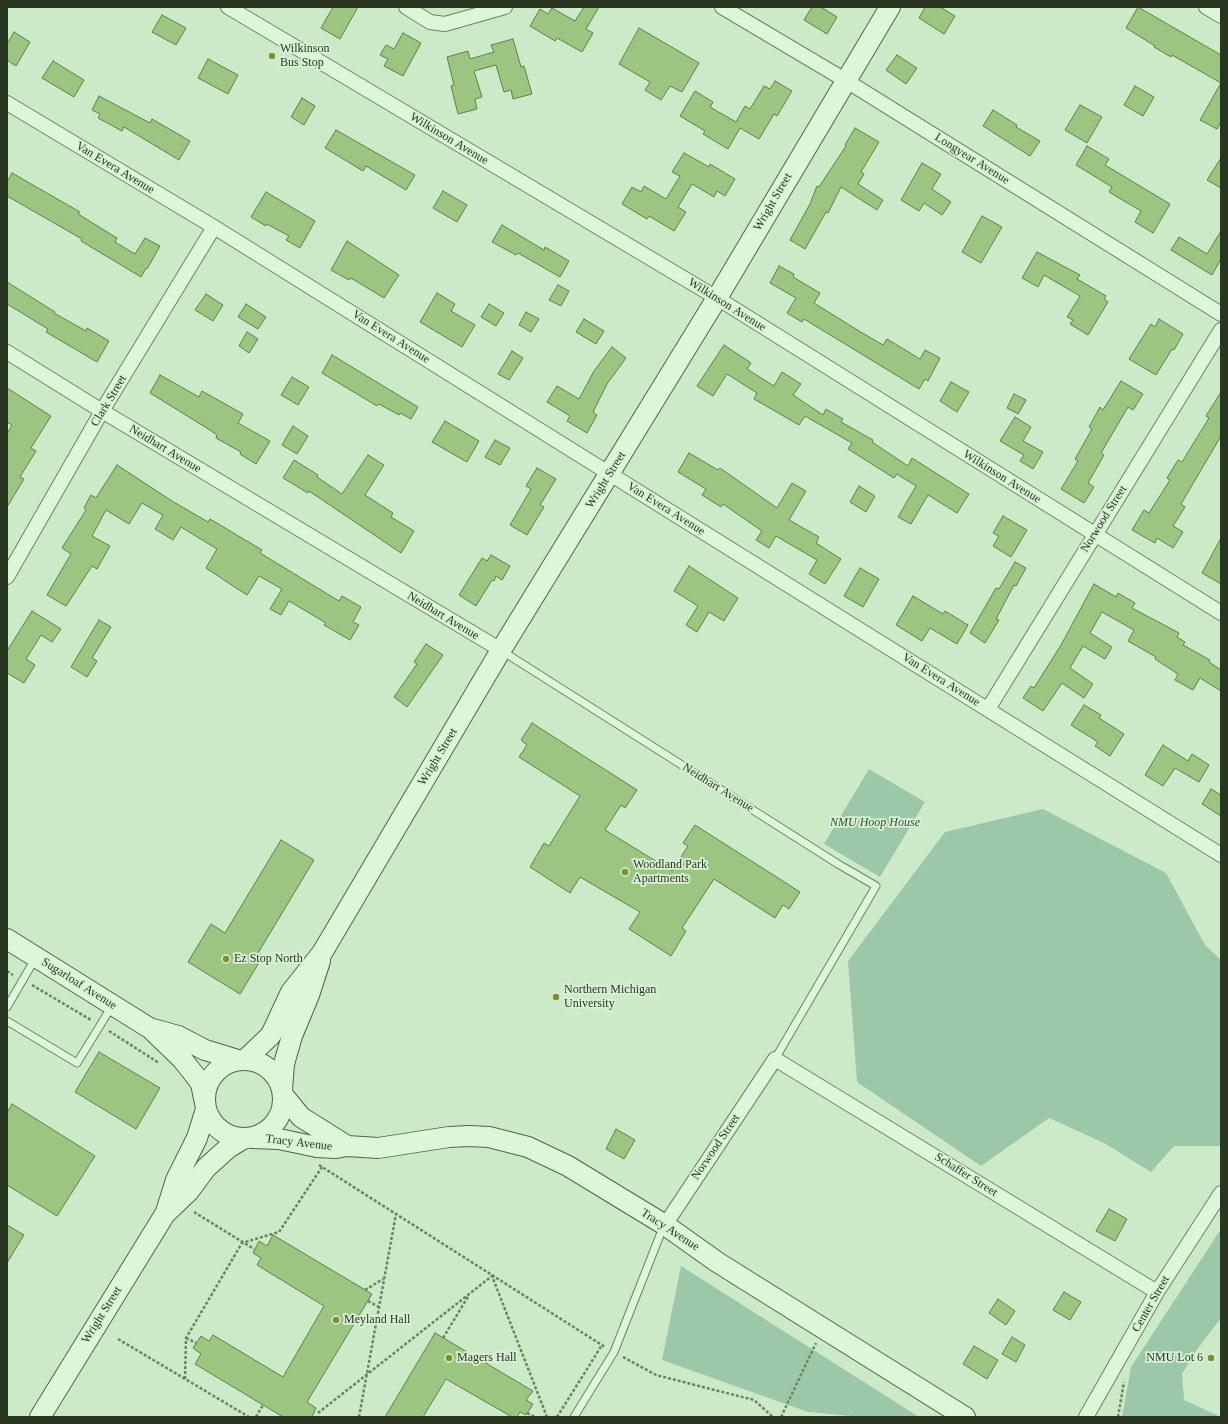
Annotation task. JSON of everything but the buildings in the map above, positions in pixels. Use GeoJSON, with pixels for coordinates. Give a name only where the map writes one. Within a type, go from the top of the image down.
{"type":"FeatureCollection","features":[{"type":"Feature","properties":{"kind":"main road","name":"Wright Street"},"geometry":{"type":"LineString","coordinates":[[242,1060],[270,1036],[291,992],[322,953],[501,650],[717,298],[845,80],[890,7]]}},
{"type":"Feature","properties":{"kind":"main road","name":"Sugarloaf Avenue"},"geometry":{"type":"LineString","coordinates":[[7,939],[151,1029],[182,1059],[197,1078],[203,1091],[205,1106]]}},
{"type":"Feature","properties":{"kind":"main road","name":"Wright Street"},"geometry":{"type":"LineString","coordinates":[[283,1092],[284,1064],[292,1036],[309,995],[322,953]]}},
{"type":"Feature","properties":{"kind":"main road","name":"Sugarloaf Avenue"},"geometry":{"type":"LineString","coordinates":[[151,1029],[178,1036],[206,1050],[242,1060]]}},
{"type":"Feature","properties":{"kind":"main road"},"geometry":{"type":"LineString","coordinates":[[242,1060],[257,1062],[268,1068],[276,1077],[283,1092],[283,1108],[274,1125],[264,1134],[248,1138],[223,1133],[210,1120],[205,1106],[207,1086],[212,1076],[221,1068],[242,1060]]}},
{"type":"Feature","properties":{"kind":"main road","name":"Tracy Avenue"},"geometry":{"type":"LineString","coordinates":[[283,1092],[301,1116],[347,1146]]}},
{"type":"Feature","properties":{"kind":"main road","name":"Wright Street"},"geometry":{"type":"LineString","coordinates":[[40,1417],[165,1214],[176,1180],[197,1138],[205,1106]]}},
{"type":"Feature","properties":{"kind":"main road","name":"Tracy Avenue"},"geometry":{"type":"LineString","coordinates":[[248,1138],[280,1139],[317,1148],[347,1146],[378,1148],[449,1137],[489,1136],[509,1141],[545,1154],[568,1166],[664,1225],[717,1262],[965,1417]]}},
{"type":"Feature","properties":{"kind":"main road","name":"Wright Street"},"geometry":{"type":"LineString","coordinates":[[165,1214],[189,1191],[206,1168],[228,1148],[248,1138]]}},
{"type":"Feature","properties":{"kind":"street","name":"Wilkinson Avenue"},"geometry":{"type":"LineString","coordinates":[[228,7],[717,298],[1221,613]]}},
{"type":"Feature","properties":{"kind":"street"},"geometry":{"type":"LineString","coordinates":[[406,7],[430,22],[445,24],[505,7]]}},
{"type":"Feature","properties":{"kind":"street","name":"Longyear Avenue"},"geometry":{"type":"LineString","coordinates":[[722,7],[845,80],[1221,314]]}},
{"type":"Feature","properties":{"kind":"street"},"geometry":{"type":"LineString","coordinates":[[1206,7],[1221,16]]}},
{"type":"Feature","properties":{"kind":"street","name":"Van Evera Avenue"},"geometry":{"type":"LineString","coordinates":[[7,103],[214,228],[1221,855]]}},
{"type":"Feature","properties":{"kind":"street","name":"Clark Street"},"geometry":{"type":"LineString","coordinates":[[7,577],[102,411],[214,228]]}},
{"type":"Feature","properties":{"kind":"street","name":"Norwood Street"},"geometry":{"type":"LineString","coordinates":[[988,709],[1221,330]]}},
{"type":"Feature","properties":{"kind":"street","name":"Neidhart Avenue"},"geometry":{"type":"LineString","coordinates":[[7,352],[102,411],[501,650]]}},
{"type":"Feature","properties":{"kind":"street","name":"Norwood Street"},"geometry":{"type":"LineString","coordinates":[[664,1225],[774,1059]]}},
{"type":"Feature","properties":{"kind":"street","name":"Schaffer Street"},"geometry":{"type":"LineString","coordinates":[[774,1059],[1157,1292]]}},
{"type":"Feature","properties":{"kind":"street","name":"Center Street"},"geometry":{"type":"LineString","coordinates":[[1086,1417],[1157,1292],[1221,1193]]}},
{"type":"Feature","properties":{"kind":"lane","name":"Neidhart Avenue"},"geometry":{"type":"LineString","coordinates":[[501,650],[824,855],[876,886]]}},
{"type":"Feature","properties":{"kind":"lane","name":"Norwood Street"},"geometry":{"type":"LineString","coordinates":[[774,1059],[876,886]]}},
{"type":"Feature","properties":{"kind":"lane"},"geometry":{"type":"LineString","coordinates":[[7,1007],[36,957]]}},
{"type":"Feature","properties":{"kind":"lane"},"geometry":{"type":"LineString","coordinates":[[7,1021],[77,1062],[113,1005]]}},
{"type":"Feature","properties":{"kind":"lane","name":"Norwood Street"},"geometry":{"type":"LineString","coordinates":[[574,1417],[614,1352],[664,1225]]}},
{"type":"Feature","properties":{"kind":"path"},"geometry":{"type":"LineString","coordinates":[[316,1164],[614,1352],[656,1375],[708,1390],[754,1400],[773,1417]]}},
{"type":"Feature","properties":{"kind":"path"},"geometry":{"type":"LineString","coordinates":[[185,1379],[186,1338],[242,1243],[279,1232],[322,1167]]}},
{"type":"Feature","properties":{"kind":"path"},"geometry":{"type":"LineString","coordinates":[[194,1212],[254,1249]]}},
{"type":"Feature","properties":{"kind":"path"},"geometry":{"type":"LineString","coordinates":[[359,1417],[396,1214]]}},
{"type":"Feature","properties":{"kind":"path"},"geometry":{"type":"LineString","coordinates":[[318,1413],[492,1276]]}},
{"type":"Feature","properties":{"kind":"path"},"geometry":{"type":"LineString","coordinates":[[492,1276],[547,1417]]}},
{"type":"Feature","properties":{"kind":"path"},"geometry":{"type":"LineString","coordinates":[[365,1290],[384,1279]]}},
{"type":"Feature","properties":{"kind":"path"},"geometry":{"type":"LineString","coordinates":[[443,1338],[470,1293]]}},
{"type":"Feature","properties":{"kind":"path"},"geometry":{"type":"LineString","coordinates":[[368,1300],[379,1307]]}},
{"type":"Feature","properties":{"kind":"path"},"geometry":{"type":"LineString","coordinates":[[781,1417],[823,1328]]}},
{"type":"Feature","properties":{"kind":"path"},"geometry":{"type":"LineString","coordinates":[[186,1338],[196,1343]]}},
{"type":"Feature","properties":{"kind":"path"},"geometry":{"type":"LineString","coordinates":[[118,1340],[249,1417]]}},
{"type":"Feature","properties":{"kind":"path"},"geometry":{"type":"LineString","coordinates":[[557,1417],[602,1345]]}},
{"type":"Feature","properties":{"kind":"path"},"geometry":{"type":"LineString","coordinates":[[1118,1417],[1124,1378]]}},
{"type":"Feature","properties":{"kind":"path"},"geometry":{"type":"LineString","coordinates":[[256,1417],[263,1405]]}},
{"type":"Feature","properties":{"kind":"path"},"geometry":{"type":"LineString","coordinates":[[528,1412],[535,1417]]}},
{"type":"Feature","properties":{"kind":"green space","name":"NMU Hoop House"},"geometry":{"type":"Polygon","coordinates":[[[869,769],[925,802],[880,877],[824,844],[869,769]]]}},
{"type":"Feature","properties":{"kind":"green space"},"geometry":{"type":"Polygon","coordinates":[[[1043,809],[1166,873],[1205,945],[1221,960],[1221,1146],[1174,1146],[1151,1172],[1104,1143],[1049,1118],[981,1166],[857,1082],[848,961],[945,832],[1043,809]]]}},
{"type":"Feature","properties":{"kind":"green space"},"geometry":{"type":"Polygon","coordinates":[[[1221,1229],[1221,1318],[1198,1348],[1182,1374],[1184,1400],[1221,1417],[1122,1417],[1131,1367],[1221,1229]]]}},
{"type":"Feature","properties":{"kind":"green space"},"geometry":{"type":"Polygon","coordinates":[[[681,1266],[919,1417],[862,1417],[808,1412],[662,1360],[681,1266]]]}},
{"type":"Feature","properties":{"kind":"place","name":"Wilkinson Bus Stop"},"geometry":{"type":"Point","coordinates":[272,56]}},
{"type":"Feature","properties":{"kind":"place","name":"Woodland Park Apartments"},"geometry":{"type":"Point","coordinates":[625,872]}},
{"type":"Feature","properties":{"kind":"place","name":"Ez Stop North"},"geometry":{"type":"Point","coordinates":[226,959]}},
{"type":"Feature","properties":{"kind":"place","name":"Northern Michigan University"},"geometry":{"type":"Point","coordinates":[556,997]}},
{"type":"Feature","properties":{"kind":"place","name":"Meyland Hall"},"geometry":{"type":"Point","coordinates":[336,1320]}},
{"type":"Feature","properties":{"kind":"place","name":"Magers Hall"},"geometry":{"type":"Point","coordinates":[449,1358]}},
{"type":"Feature","properties":{"kind":"place","name":"NMU Lot 6"},"geometry":{"type":"Point","coordinates":[1211,1358]}}]}
